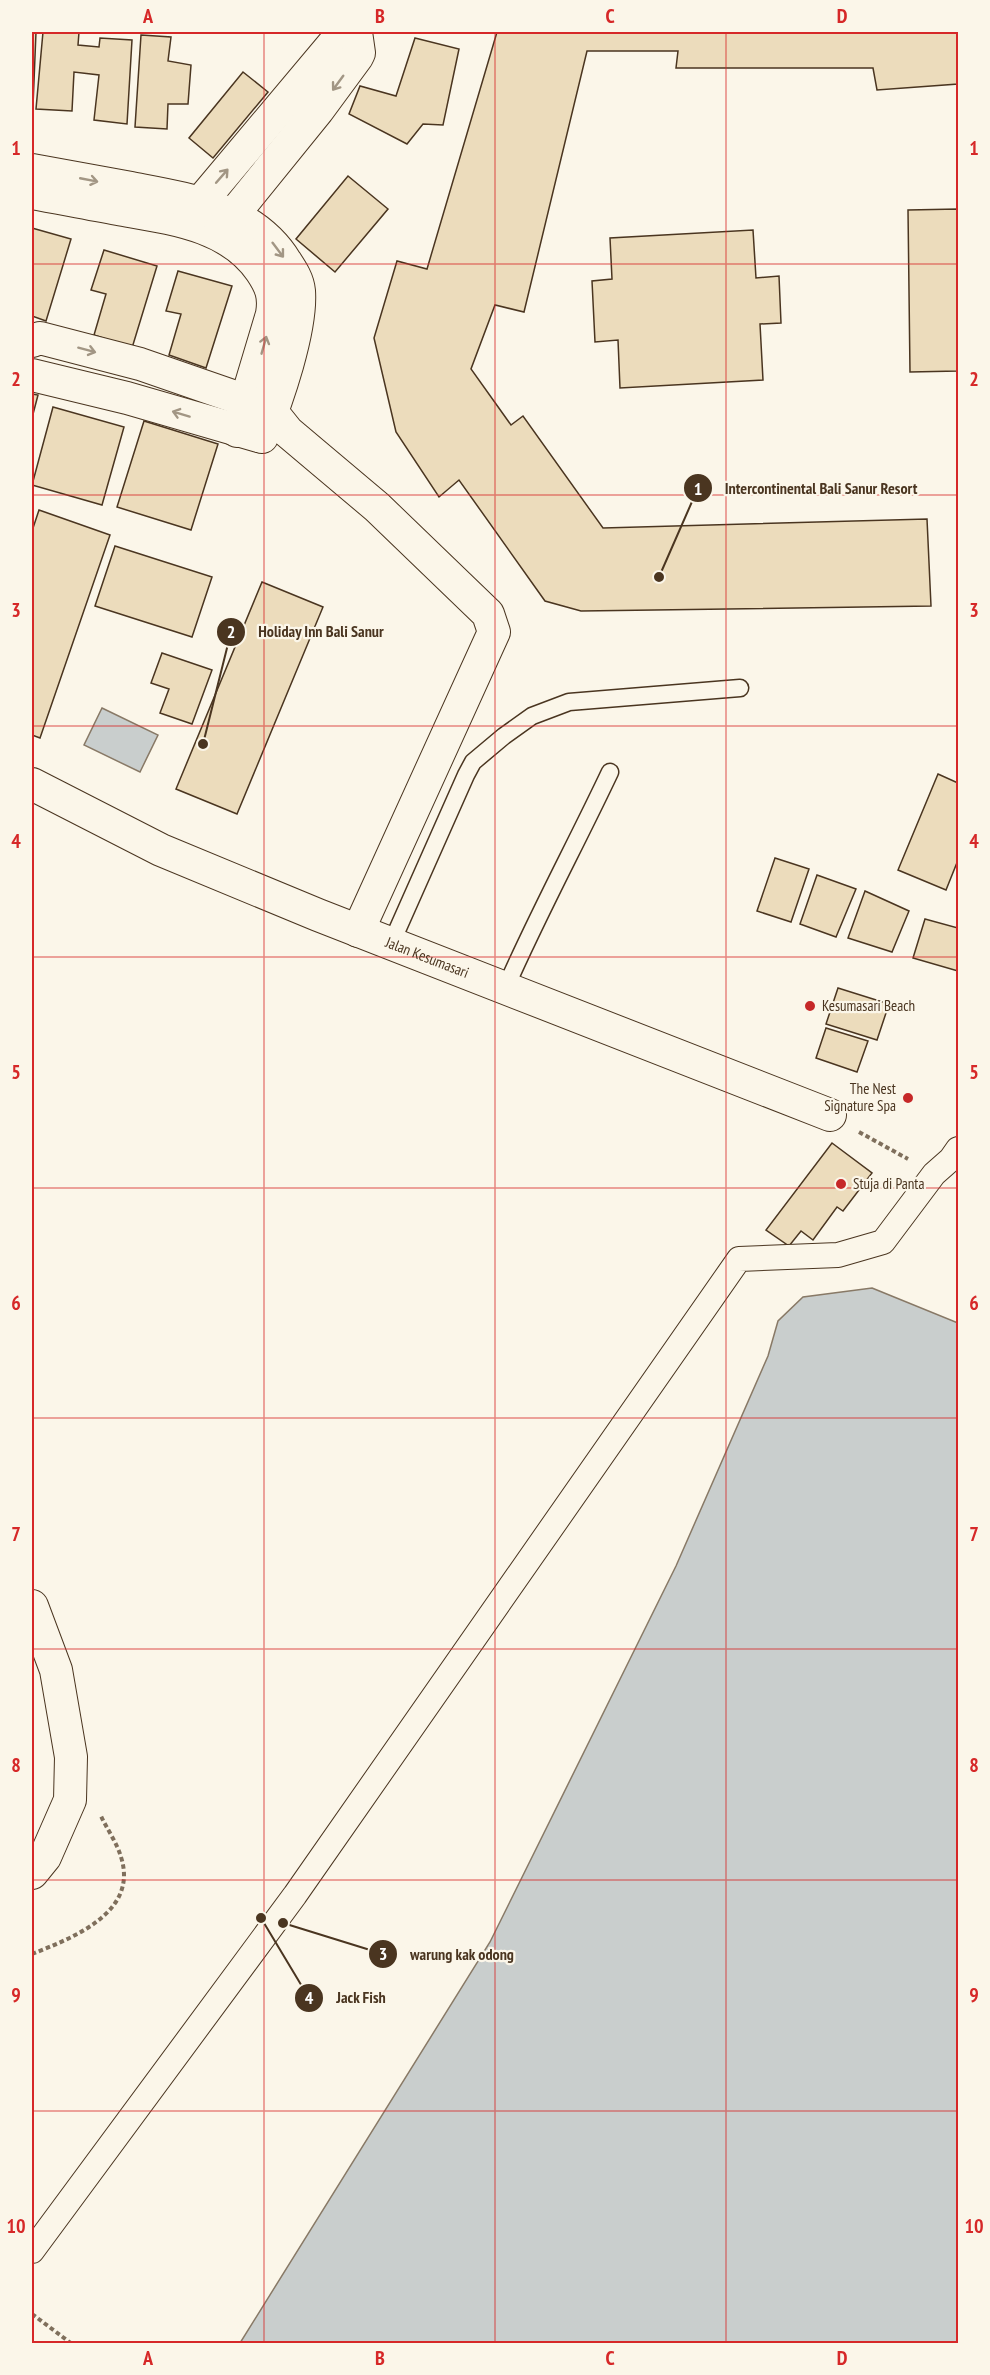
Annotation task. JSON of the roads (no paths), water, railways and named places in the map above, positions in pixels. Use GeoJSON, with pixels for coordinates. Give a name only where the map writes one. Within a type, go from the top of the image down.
{"type":"FeatureCollection","features":[{"type":"Feature","properties":{"kind":"street"},"geometry":{"type":"LineString","coordinates":[[192,211],[336,41],[355,32],[359,53],[318,110],[225,224]]}},
{"type":"Feature","properties":{"kind":"street"},"geometry":{"type":"LineString","coordinates":[[293,93],[318,110]]}},
{"type":"Feature","properties":{"kind":"street"},"geometry":{"type":"LineString","coordinates":[[32,170],[192,211],[225,224],[243,250],[257,265],[269,284],[274,300],[261,423]]}},
{"type":"Feature","properties":{"kind":"street"},"geometry":{"type":"LineString","coordinates":[[32,193],[192,211]]}},
{"type":"Feature","properties":{"kind":"street"},"geometry":{"type":"LineString","coordinates":[[32,341],[40,338],[140,364],[261,423],[377,507],[488,614],[494,632],[358,931]]}},
{"type":"Feature","properties":{"kind":"street"},"geometry":{"type":"LineString","coordinates":[[127,398],[140,364]]}},
{"type":"Feature","properties":{"kind":"street"},"geometry":{"type":"LineString","coordinates":[[32,375],[127,398],[261,423]]}},
{"type":"Feature","properties":{"kind":"street","name":"Jalan Kesumasari"},"geometry":{"type":"LineString","coordinates":[[32,783],[161,850],[358,931],[830,1115]]}},
{"type":"Feature","properties":{"kind":"street"},"geometry":{"type":"LineString","coordinates":[[32,2251],[295,1895],[739,1259],[838,1255],[883,1242],[934,1174],[951,1159],[958,1149]]}},
{"type":"Feature","properties":{"kind":"street"},"geometry":{"type":"LineString","coordinates":[[32,1606],[56,1670],[71,1757],[70,1800],[45,1857],[32,1873]]}},
{"type":"Feature","properties":{"kind":"lane"},"geometry":{"type":"LineString","coordinates":[[391,944],[473,762],[504,735],[532,716],[569,702],[740,688]]}},
{"type":"Feature","properties":{"kind":"lane"},"geometry":{"type":"LineString","coordinates":[[506,987],[536,920],[610,772]]}},
{"type":"Feature","properties":{"kind":"place","name":"Intercontinental Bali Sanur Resort"},"geometry":{"type":"Point","coordinates":[659,577]}},
{"type":"Feature","properties":{"kind":"place","name":"Holiday Inn Bali Sanur"},"geometry":{"type":"Point","coordinates":[203,744]}},
{"type":"Feature","properties":{"kind":"place","name":"Kesumasari Beach"},"geometry":{"type":"Point","coordinates":[810,1006]}},
{"type":"Feature","properties":{"kind":"place","name":"The Nest Signature Spa"},"geometry":{"type":"Point","coordinates":[908,1098]}},
{"type":"Feature","properties":{"kind":"place","name":"Stuja di Panta"},"geometry":{"type":"Point","coordinates":[841,1184]}},
{"type":"Feature","properties":{"kind":"place","name":"Jack Fish"},"geometry":{"type":"Point","coordinates":[261,1918]}},
{"type":"Feature","properties":{"kind":"place","name":"warung kak odong"},"geometry":{"type":"Point","coordinates":[283,1923]}}]}
